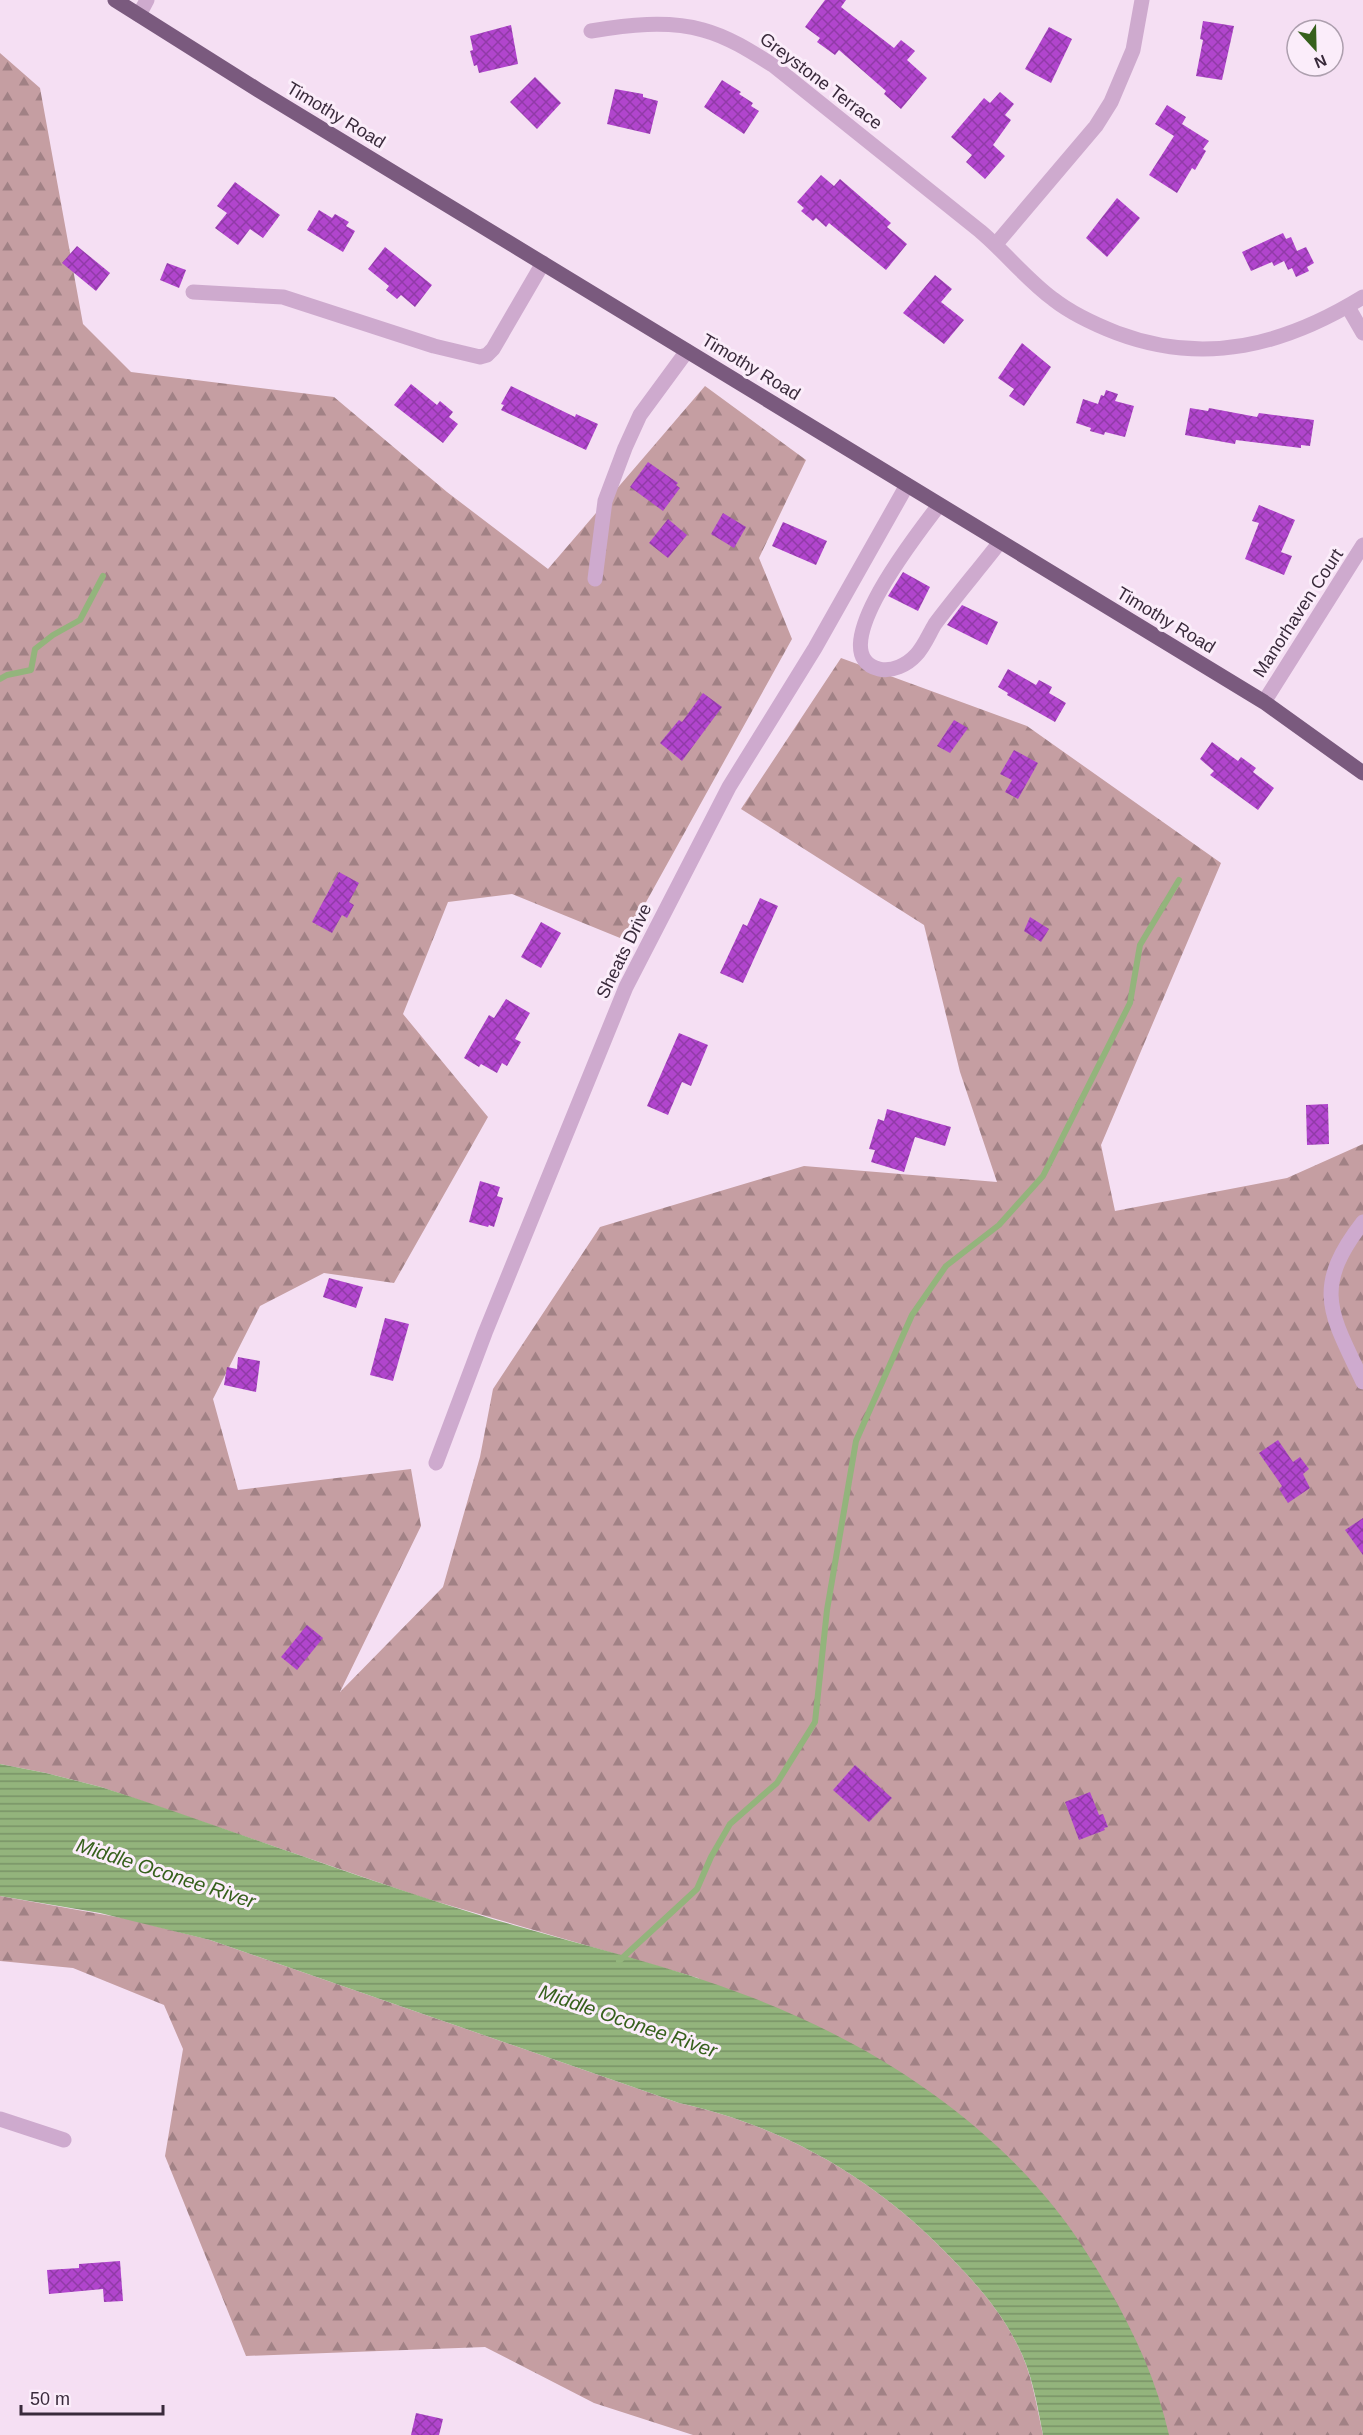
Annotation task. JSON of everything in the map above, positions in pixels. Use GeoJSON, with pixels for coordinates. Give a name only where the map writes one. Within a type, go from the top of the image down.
{"type":"FeatureCollection","features":[{"type":"Feature","properties":{"kind":"main road","name":"Timothy Road"},"geometry":{"type":"LineString","coordinates":[[115,0],[258,90],[1264,702],[1363,773]]}},
{"type":"Feature","properties":{"kind":"street"},"geometry":{"type":"LineString","coordinates":[[139,15],[147,0]]}},
{"type":"Feature","properties":{"kind":"street"},"geometry":{"type":"LineString","coordinates":[[996,244],[1096,126],[1112,102],[1133,50],[1142,0]]}},
{"type":"Feature","properties":{"kind":"street","name":"Greystone Terrace"},"geometry":{"type":"LineString","coordinates":[[591,31],[625,25],[659,24],[703,29],[741,45],[774,66],[996,244],[1052,299],[1075,315],[1128,337],[1155,345],[1202,350],[1240,347],[1296,332],[1348,307],[1363,297]]}},
{"type":"Feature","properties":{"kind":"street"},"geometry":{"type":"LineString","coordinates":[[194,292],[283,297],[434,346],[480,357],[487,355],[493,349],[543,263]]}},
{"type":"Feature","properties":{"kind":"street"},"geometry":{"type":"LineString","coordinates":[[1348,307],[1363,333]]}},
{"type":"Feature","properties":{"kind":"street"},"geometry":{"type":"LineString","coordinates":[[594,579],[605,501],[626,448],[640,415],[687,351]]}},
{"type":"Feature","properties":{"kind":"street","name":"Sheats Drive"},"geometry":{"type":"LineString","coordinates":[[435,1463],[626,987],[729,787],[815,648],[907,485]]}},
{"type":"Feature","properties":{"kind":"street"},"geometry":{"type":"LineString","coordinates":[[939,505],[896,562],[862,628],[859,643],[863,656],[873,668],[888,671],[901,666],[916,655],[935,625],[1000,542]]}},
{"type":"Feature","properties":{"kind":"street","name":"Manorhaven Court"},"geometry":{"type":"LineString","coordinates":[[1264,702],[1362,550]]}},
{"type":"Feature","properties":{"kind":"street"},"geometry":{"type":"LineString","coordinates":[[1363,1222],[1346,1244],[1335,1267],[1331,1307],[1363,1382]]}},
{"type":"Feature","properties":{"kind":"street"},"geometry":{"type":"LineString","coordinates":[[0,2119],[64,2140]]}},
{"type":"Feature","properties":{"kind":"green space"},"geometry":{"type":"Polygon","coordinates":[[[0,53],[40,88],[83,324],[131,372],[334,397],[447,492],[548,569],[705,386],[806,460],[759,558],[792,639],[625,940],[512,894],[448,902],[403,1014],[488,1117],[394,1283],[324,1273],[260,1306],[213,1399],[238,1490],[411,1469],[421,1526],[340,1692],[443,1587],[480,1457],[493,1389],[600,1227],[804,1166],[997,1182],[960,1072],[924,925],[741,809],[841,658],[1027,726],[1221,863],[1101,1145],[1115,1211],[1287,1178],[1363,1144],[1363,2435],[1168,2435],[698,1978],[424,1898],[101,1787],[0,1764],[0,53]]]}},
{"type":"Feature","properties":{"kind":"green space"},"geometry":{"type":"Polygon","coordinates":[[[0,1896],[128,1919],[210,1940],[679,2103],[719,2113],[795,2143],[864,2183],[897,2208],[928,2235],[982,2292],[1005,2322],[1022,2355],[1033,2388],[1043,2435],[693,2435],[594,2403],[485,2347],[246,2356],[165,2156],[183,2049],[164,2005],[73,1968],[0,1961],[0,1896]]]}},
{"type":"Feature","properties":{"kind":"water","name":"Middle Oconee River"},"geometry":{"type":"Polygon","coordinates":[[[0,1764],[101,1787],[429,1899],[715,1984],[791,2014],[875,2057],[953,2109],[990,2139],[1023,2172],[1062,2217],[1109,2289],[1128,2324],[1152,2378],[1169,2435],[1043,2435],[1027,2366],[1005,2322],[982,2292],[928,2235],[897,2208],[864,2183],[795,2143],[719,2113],[679,2103],[210,1940],[100,1913],[0,1896],[0,1764]]]}},
{"type":"Feature","properties":{"kind":"building"},"geometry":{"type":"Polygon","coordinates":[[[825,0],[846,0],[841,7],[894,48],[901,40],[915,51],[907,60],[927,78],[901,109],[884,94],[886,91],[839,50],[835,55],[817,42],[820,38],[805,27],[825,0]]]}},
{"type":"Feature","properties":{"kind":"building"},"geometry":{"type":"Polygon","coordinates":[[[1203,21],[1234,26],[1222,80],[1196,76],[1203,40],[1200,39],[1203,21]]]}},
{"type":"Feature","properties":{"kind":"building"},"geometry":{"type":"Polygon","coordinates":[[[511,25],[518,64],[479,73],[477,65],[474,66],[470,51],[473,50],[470,36],[511,25]]]}},
{"type":"Feature","properties":{"kind":"building"},"geometry":{"type":"Polygon","coordinates":[[[1049,27],[1072,39],[1051,83],[1025,69],[1049,27]]]}},
{"type":"Feature","properties":{"kind":"building"},"geometry":{"type":"Polygon","coordinates":[[[535,77],[561,103],[537,129],[510,102],[535,77]]]}},
{"type":"Feature","properties":{"kind":"building"},"geometry":{"type":"Polygon","coordinates":[[[722,80],[741,92],[739,94],[753,103],[751,106],[759,111],[744,134],[704,107],[722,80]]]}},
{"type":"Feature","properties":{"kind":"building"},"geometry":{"type":"Polygon","coordinates":[[[615,89],[643,94],[643,97],[658,101],[650,134],[607,124],[615,89]]]}},
{"type":"Feature","properties":{"kind":"building"},"geometry":{"type":"Polygon","coordinates":[[[1000,92],[1014,104],[1005,115],[1011,120],[993,145],[1005,156],[985,179],[966,162],[972,155],[951,137],[984,98],[990,103],[1000,92]]]}},
{"type":"Feature","properties":{"kind":"building"},"geometry":{"type":"Polygon","coordinates":[[[1167,105],[1186,117],[1182,124],[1209,141],[1203,149],[1206,151],[1195,170],[1192,168],[1177,193],[1149,175],[1174,136],[1155,124],[1167,105]]]}},
{"type":"Feature","properties":{"kind":"building"},"geometry":{"type":"Polygon","coordinates":[[[821,175],[834,186],[840,179],[891,223],[887,227],[907,244],[886,270],[829,223],[826,227],[816,218],[813,221],[801,211],[804,208],[797,202],[821,175]]]}},
{"type":"Feature","properties":{"kind":"building"},"geometry":{"type":"Polygon","coordinates":[[[235,182],[280,215],[263,238],[250,229],[238,245],[215,228],[227,213],[217,206],[235,182]]]}},
{"type":"Feature","properties":{"kind":"building"},"geometry":{"type":"Polygon","coordinates":[[[1117,198],[1140,218],[1107,257],[1086,238],[1117,198]]]}},
{"type":"Feature","properties":{"kind":"building"},"geometry":{"type":"Polygon","coordinates":[[[319,210],[332,218],[335,214],[349,222],[346,226],[355,231],[343,252],[307,230],[319,210]]]}},
{"type":"Feature","properties":{"kind":"building"},"geometry":{"type":"Polygon","coordinates":[[[1283,233],[1286,239],[1291,237],[1297,251],[1306,247],[1314,263],[1307,267],[1309,271],[1296,277],[1292,268],[1288,270],[1284,261],[1274,266],[1272,262],[1251,271],[1242,252],[1283,233]]]}},
{"type":"Feature","properties":{"kind":"building"},"geometry":{"type":"Polygon","coordinates":[[[77,246],[110,273],[96,291],[62,263],[77,246]]]}},
{"type":"Feature","properties":{"kind":"building"},"geometry":{"type":"Polygon","coordinates":[[[385,247],[432,285],[415,307],[401,295],[397,299],[386,290],[389,286],[368,269],[385,247]]]}},
{"type":"Feature","properties":{"kind":"building"},"geometry":{"type":"Polygon","coordinates":[[[167,263],[186,270],[179,288],[160,280],[167,263]]]}},
{"type":"Feature","properties":{"kind":"building"},"geometry":{"type":"Polygon","coordinates":[[[935,275],[952,289],[941,302],[964,320],[944,344],[903,313],[935,275]]]}},
{"type":"Feature","properties":{"kind":"building"},"geometry":{"type":"Polygon","coordinates":[[[1022,343],[1051,367],[1024,406],[1009,396],[1014,389],[998,378],[1022,343]]]}},
{"type":"Feature","properties":{"kind":"building"},"geometry":{"type":"Polygon","coordinates":[[[411,384],[437,405],[440,401],[453,412],[449,417],[458,424],[443,443],[394,405],[411,384]]]}},
{"type":"Feature","properties":{"kind":"building"},"geometry":{"type":"Polygon","coordinates":[[[511,386],[575,417],[576,414],[598,424],[586,450],[501,410],[504,405],[501,404],[511,386]]]}},
{"type":"Feature","properties":{"kind":"building"},"geometry":{"type":"Polygon","coordinates":[[[1106,390],[1118,394],[1115,401],[1134,406],[1125,437],[1090,431],[1091,428],[1076,423],[1083,399],[1098,404],[1101,395],[1104,396],[1106,390]]]}},
{"type":"Feature","properties":{"kind":"building"},"geometry":{"type":"Polygon","coordinates":[[[1190,408],[1208,411],[1209,408],[1257,417],[1259,413],[1314,420],[1310,446],[1301,445],[1301,448],[1236,440],[1235,444],[1185,435],[1190,408]]]}},
{"type":"Feature","properties":{"kind":"building"},"geometry":{"type":"Polygon","coordinates":[[[648,462],[678,483],[676,485],[680,488],[663,511],[630,487],[648,462]]]}},
{"type":"Feature","properties":{"kind":"building"},"geometry":{"type":"Polygon","coordinates":[[[1259,505],[1295,520],[1281,552],[1292,556],[1284,575],[1245,559],[1259,523],[1252,521],[1259,505]]]}},
{"type":"Feature","properties":{"kind":"building"},"geometry":{"type":"Polygon","coordinates":[[[723,513],[746,527],[734,548],[711,534],[723,513]]]}},
{"type":"Feature","properties":{"kind":"building"},"geometry":{"type":"Polygon","coordinates":[[[668,519],[687,535],[668,558],[649,543],[668,519]]]}},
{"type":"Feature","properties":{"kind":"building"},"geometry":{"type":"Polygon","coordinates":[[[783,522],[827,541],[816,565],[772,546],[783,522]]]}},
{"type":"Feature","properties":{"kind":"building"},"geometry":{"type":"Polygon","coordinates":[[[903,572],[930,587],[918,611],[888,596],[903,572]]]}},
{"type":"Feature","properties":{"kind":"building"},"geometry":{"type":"Polygon","coordinates":[[[962,605],[998,622],[987,645],[947,625],[962,605]]]}},
{"type":"Feature","properties":{"kind":"building"},"geometry":{"type":"Polygon","coordinates":[[[1008,669],[1036,685],[1039,680],[1052,687],[1049,693],[1066,703],[1055,722],[1007,695],[1008,693],[998,687],[1008,669]]]}},
{"type":"Feature","properties":{"kind":"building"},"geometry":{"type":"Polygon","coordinates":[[[703,693],[722,707],[682,761],[660,743],[679,720],[682,722],[703,693]]]}},
{"type":"Feature","properties":{"kind":"building"},"geometry":{"type":"Polygon","coordinates":[[[954,720],[968,728],[950,753],[937,746],[954,720]]]}},
{"type":"Feature","properties":{"kind":"building"},"geometry":{"type":"Polygon","coordinates":[[[1212,742],[1238,761],[1241,757],[1256,768],[1253,772],[1274,788],[1258,810],[1210,775],[1214,771],[1200,759],[1212,742]]]}},
{"type":"Feature","properties":{"kind":"building"},"geometry":{"type":"Polygon","coordinates":[[[1014,750],[1038,763],[1018,799],[1005,792],[1012,780],[1000,774],[1014,750]]]}},
{"type":"Feature","properties":{"kind":"building"},"geometry":{"type":"Polygon","coordinates":[[[339,872],[359,883],[349,902],[354,905],[347,918],[342,915],[332,933],[312,922],[339,872]]]}},
{"type":"Feature","properties":{"kind":"building"},"geometry":{"type":"Polygon","coordinates":[[[760,898],[778,906],[743,983],[720,973],[743,924],[747,926],[760,898]]]}},
{"type":"Feature","properties":{"kind":"building"},"geometry":{"type":"Polygon","coordinates":[[[1030,917],[1049,929],[1041,942],[1024,931],[1030,917]]]}},
{"type":"Feature","properties":{"kind":"building"},"geometry":{"type":"Polygon","coordinates":[[[541,922],[561,933],[541,968],[521,957],[541,922]]]}},
{"type":"Feature","properties":{"kind":"building"},"geometry":{"type":"Polygon","coordinates":[[[506,999],[530,1013],[515,1039],[521,1042],[507,1066],[502,1063],[497,1073],[481,1064],[479,1067],[464,1058],[489,1015],[494,1018],[506,999]]]}},
{"type":"Feature","properties":{"kind":"building"},"geometry":{"type":"Polygon","coordinates":[[[679,1033],[708,1045],[691,1086],[682,1082],[668,1115],[647,1106],[679,1033]]]}},
{"type":"Feature","properties":{"kind":"building"},"geometry":{"type":"Polygon","coordinates":[[[1328,1104],[1329,1144],[1307,1145],[1306,1105],[1328,1104]]]}},
{"type":"Feature","properties":{"kind":"building"},"geometry":{"type":"Polygon","coordinates":[[[887,1109],[951,1127],[945,1146],[915,1137],[904,1172],[871,1162],[875,1150],[869,1149],[878,1119],[884,1121],[887,1109]]]}},
{"type":"Feature","properties":{"kind":"building"},"geometry":{"type":"Polygon","coordinates":[[[480,1181],[500,1187],[497,1196],[503,1198],[494,1227],[469,1222],[480,1181]]]}},
{"type":"Feature","properties":{"kind":"building"},"geometry":{"type":"Polygon","coordinates":[[[329,1278],[363,1287],[356,1308],[323,1297],[329,1278]]]}},
{"type":"Feature","properties":{"kind":"building"},"geometry":{"type":"Polygon","coordinates":[[[385,1318],[409,1324],[393,1381],[370,1375],[385,1318]]]}},
{"type":"Feature","properties":{"kind":"building"},"geometry":{"type":"Polygon","coordinates":[[[238,1357],[260,1361],[256,1392],[224,1385],[227,1367],[237,1369],[238,1357]]]}},
{"type":"Feature","properties":{"kind":"building"},"geometry":{"type":"Polygon","coordinates":[[[1278,1440],[1293,1462],[1300,1457],[1309,1469],[1303,1474],[1310,1488],[1288,1503],[1279,1489],[1282,1486],[1259,1453],[1278,1440]]]}},
{"type":"Feature","properties":{"kind":"building"},"geometry":{"type":"Polygon","coordinates":[[[1363,1518],[1363,1555],[1345,1530],[1363,1518]]]}},
{"type":"Feature","properties":{"kind":"building"},"geometry":{"type":"Polygon","coordinates":[[[307,1625],[323,1638],[297,1670],[281,1657],[307,1625]]]}},
{"type":"Feature","properties":{"kind":"building"},"geometry":{"type":"Polygon","coordinates":[[[855,1765],[892,1798],[869,1822],[833,1790],[855,1765]]]}},
{"type":"Feature","properties":{"kind":"building"},"geometry":{"type":"Polygon","coordinates":[[[1090,1792],[1099,1815],[1103,1814],[1108,1827],[1079,1840],[1065,1802],[1090,1792]]]}},
{"type":"Feature","properties":{"kind":"building"},"geometry":{"type":"Polygon","coordinates":[[[120,2261],[123,2301],[104,2302],[103,2289],[49,2294],[47,2270],[79,2268],[79,2264],[120,2261]]]}},
{"type":"Feature","properties":{"kind":"building"},"geometry":{"type":"Polygon","coordinates":[[[416,2413],[443,2419],[439,2435],[411,2435],[416,2413]]]}},
{"type":"Feature","properties":{"kind":"waterway"},"geometry":{"type":"LineString","coordinates":[[0,679],[7,675],[31,670],[35,649],[53,635],[80,620],[103,576]]}},
{"type":"Feature","properties":{"kind":"waterway"},"geometry":{"type":"LineString","coordinates":[[619,1961],[697,1889],[711,1857],[730,1824],[777,1783],[815,1722],[827,1610],[856,1441],[912,1315],[946,1266],[999,1225],[1043,1176],[1130,1003],[1140,945],[1179,880]]}}]}
